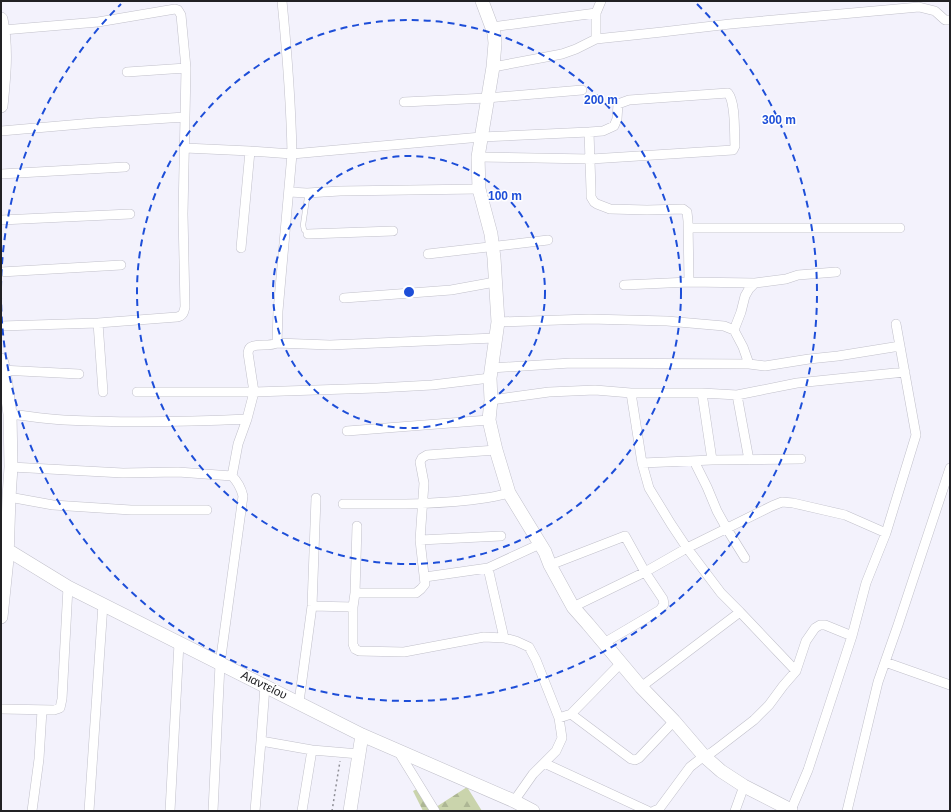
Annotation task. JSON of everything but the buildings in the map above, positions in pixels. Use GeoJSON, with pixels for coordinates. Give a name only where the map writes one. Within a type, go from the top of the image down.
{"type":"FeatureCollection","features":[{"type":"Feature","properties":{"kind":"street"},"geometry":{"type":"LineString","coordinates":[[277,343],[278,311],[292,154],[292,119],[282,1]]}},
{"type":"Feature","properties":{"kind":"street"},"geometry":{"type":"LineString","coordinates":[[482,1],[494,33],[495,43],[493,67],[478,157],[479,189],[493,247],[498,322],[490,374],[490,420],[496,450],[509,493],[545,552],[550,565],[573,608],[588,624],[620,664],[674,721],[704,756],[721,771],[744,786],[791,811],[808,770],[852,636],[866,583],[886,533],[916,435],[896,324]]}},
{"type":"Feature","properties":{"kind":"street"},"geometry":{"type":"LineString","coordinates":[[596,39],[596,13],[601,1]]}},
{"type":"Feature","properties":{"kind":"street"},"geometry":{"type":"LineString","coordinates":[[493,67],[562,54],[576,50],[596,39],[730,24],[919,7],[935,11],[945,20],[950,20]]}},
{"type":"Feature","properties":{"kind":"street"},"geometry":{"type":"LineString","coordinates":[[1,98],[3,53],[2,24],[98,22],[175,9],[178,10],[181,15],[186,68],[183,214],[185,307],[183,314],[180,317],[98,323],[1,326]]}},
{"type":"Feature","properties":{"kind":"street"},"geometry":{"type":"LineString","coordinates":[[492,27],[596,13]]}},
{"type":"Feature","properties":{"kind":"street"},"geometry":{"type":"LineString","coordinates":[[127,72],[186,68]]}},
{"type":"Feature","properties":{"kind":"street"},"geometry":{"type":"LineString","coordinates":[[404,102],[487,98],[582,90]]}},
{"type":"Feature","properties":{"kind":"street"},"geometry":{"type":"LineString","coordinates":[[185,148],[292,154],[481,138],[603,131],[614,126],[617,119],[618,104],[628,100],[728,93],[731,97],[733,105],[735,146],[733,150],[590,159],[478,157]]}},
{"type":"Feature","properties":{"kind":"street"},"geometry":{"type":"LineString","coordinates":[[1,131],[185,117]]}},
{"type":"Feature","properties":{"kind":"street"},"geometry":{"type":"LineString","coordinates":[[589,132],[591,197],[596,204],[610,209],[682,210],[687,212],[689,282]]}},
{"type":"Feature","properties":{"kind":"street"},"geometry":{"type":"LineString","coordinates":[[241,248],[250,151]]}},
{"type":"Feature","properties":{"kind":"street"},"geometry":{"type":"LineString","coordinates":[[1,174],[125,168]]}},
{"type":"Feature","properties":{"kind":"street"},"geometry":{"type":"LineString","coordinates":[[289,192],[307,193],[340,190],[479,189]]}},
{"type":"Feature","properties":{"kind":"street"},"geometry":{"type":"LineString","coordinates":[[1,220],[130,214]]}},
{"type":"Feature","properties":{"kind":"street"},"geometry":{"type":"LineString","coordinates":[[688,228],[900,228]]}},
{"type":"Feature","properties":{"kind":"street"},"geometry":{"type":"LineString","coordinates":[[308,234],[393,231]]}},
{"type":"Feature","properties":{"kind":"street"},"geometry":{"type":"LineString","coordinates":[[428,254],[548,240]]}},
{"type":"Feature","properties":{"kind":"street"},"geometry":{"type":"LineString","coordinates":[[1,272],[121,265]]}},
{"type":"Feature","properties":{"kind":"street"},"geometry":{"type":"LineString","coordinates":[[624,285],[689,282],[755,283],[786,279],[798,275],[836,272]]}},
{"type":"Feature","properties":{"kind":"street"},"geometry":{"type":"LineString","coordinates":[[344,298],[451,290],[496,282]]}},
{"type":"Feature","properties":{"kind":"street"},"geometry":{"type":"LineString","coordinates":[[734,330],[748,289],[755,283]]}},
{"type":"Feature","properties":{"kind":"street"},"geometry":{"type":"LineString","coordinates":[[498,322],[589,319],[667,320],[724,326],[734,330],[743,347],[749,364]]}},
{"type":"Feature","properties":{"kind":"street"},"geometry":{"type":"LineString","coordinates":[[98,323],[102,392]]}},
{"type":"Feature","properties":{"kind":"street"},"geometry":{"type":"LineString","coordinates":[[232,476],[238,444],[247,419],[254,392],[248,353],[251,347],[273,345],[277,343],[330,345],[495,338]]}},
{"type":"Feature","properties":{"kind":"street"},"geometry":{"type":"LineString","coordinates":[[137,392],[254,392],[432,385],[490,374],[571,363],[749,364],[764,366],[900,346]]}},
{"type":"Feature","properties":{"kind":"street"},"geometry":{"type":"LineString","coordinates":[[1,617],[4,548],[11,467],[6,436],[10,414],[2,367],[79,374]]}},
{"type":"Feature","properties":{"kind":"street"},"geometry":{"type":"LineString","coordinates":[[491,400],[549,392],[594,390],[631,393],[702,393],[737,395],[796,383],[904,372]]}},
{"type":"Feature","properties":{"kind":"street"},"geometry":{"type":"LineString","coordinates":[[631,393],[642,463],[649,488],[687,548],[721,593],[796,671]]}},
{"type":"Feature","properties":{"kind":"street"},"geometry":{"type":"LineString","coordinates":[[702,393],[712,460]]}},
{"type":"Feature","properties":{"kind":"street"},"geometry":{"type":"LineString","coordinates":[[737,395],[749,460]]}},
{"type":"Feature","properties":{"kind":"street"},"geometry":{"type":"LineString","coordinates":[[10,414],[63,420],[124,422],[188,422],[247,419]]}},
{"type":"Feature","properties":{"kind":"street"},"geometry":{"type":"LineString","coordinates":[[347,431],[490,420]]}},
{"type":"Feature","properties":{"kind":"street"},"geometry":{"type":"LineString","coordinates":[[355,593],[416,593],[425,584],[420,540],[424,483],[420,462],[422,458],[427,455],[496,450]]}},
{"type":"Feature","properties":{"kind":"street"},"geometry":{"type":"LineString","coordinates":[[642,463],[712,460],[801,459]]}},
{"type":"Feature","properties":{"kind":"street"},"geometry":{"type":"LineString","coordinates":[[694,461],[727,529],[746,558]]}},
{"type":"Feature","properties":{"kind":"street"},"geometry":{"type":"LineString","coordinates":[[11,467],[123,473],[178,472],[232,476],[240,486],[243,496],[220,664],[213,811]]}},
{"type":"Feature","properties":{"kind":"street"},"geometry":{"type":"LineString","coordinates":[[847,811],[878,682],[950,468]]}},
{"type":"Feature","properties":{"kind":"street"},"geometry":{"type":"LineString","coordinates":[[343,504],[422,503],[486,498],[509,493]]}},
{"type":"Feature","properties":{"kind":"street"},"geometry":{"type":"LineString","coordinates":[[8,497],[61,506],[131,510],[207,510]]}},
{"type":"Feature","properties":{"kind":"street"},"geometry":{"type":"LineString","coordinates":[[299,702],[312,606],[316,498]]}},
{"type":"Feature","properties":{"kind":"street"},"geometry":{"type":"LineString","coordinates":[[573,608],[645,572],[687,548],[782,502],[793,503],[845,515],[886,533]]}},
{"type":"Feature","properties":{"kind":"street"},"geometry":{"type":"LineString","coordinates":[[357,526],[355,593],[353,607],[353,644],[355,649],[359,651],[404,652],[484,637],[504,638],[516,641],[529,647],[536,660],[559,718],[562,738],[556,751],[533,774],[514,801]]}},
{"type":"Feature","properties":{"kind":"street"},"geometry":{"type":"LineString","coordinates":[[420,540],[501,536]]}},
{"type":"Feature","properties":{"kind":"street"},"geometry":{"type":"LineString","coordinates":[[550,565],[625,536],[645,572],[664,599],[664,604],[660,610],[604,644]]}},
{"type":"Feature","properties":{"kind":"street"},"geometry":{"type":"LineString","coordinates":[[425,577],[488,568],[540,544]]}},
{"type":"Feature","properties":{"kind":"street","name":"Αιαντείου"},"geometry":{"type":"LineString","coordinates":[[4,548],[68,587],[362,735],[514,801],[533,811]]}},
{"type":"Feature","properties":{"kind":"street"},"geometry":{"type":"LineString","coordinates":[[488,568],[504,638]]}},
{"type":"Feature","properties":{"kind":"street"},"geometry":{"type":"LineString","coordinates":[[1,708],[54,710],[60,708],[62,699],[68,587]]}},
{"type":"Feature","properties":{"kind":"street"},"geometry":{"type":"LineString","coordinates":[[89,811],[103,604]]}},
{"type":"Feature","properties":{"kind":"street"},"geometry":{"type":"LineString","coordinates":[[312,606],[353,607]]}},
{"type":"Feature","properties":{"kind":"street"},"geometry":{"type":"LineString","coordinates":[[641,687],[740,612]]}},
{"type":"Feature","properties":{"kind":"street"},"geometry":{"type":"LineString","coordinates":[[654,811],[659,809],[690,767],[754,720],[769,705],[796,671],[806,641],[815,628],[820,625],[825,625],[852,636]]}},
{"type":"Feature","properties":{"kind":"street"},"geometry":{"type":"LineString","coordinates":[[170,811],[179,643]]}},
{"type":"Feature","properties":{"kind":"street"},"geometry":{"type":"LineString","coordinates":[[885,662],[950,684]]}},
{"type":"Feature","properties":{"kind":"street"},"geometry":{"type":"LineString","coordinates":[[559,718],[571,714],[620,664]]}},
{"type":"Feature","properties":{"kind":"street"},"geometry":{"type":"LineString","coordinates":[[255,811],[265,686]]}},
{"type":"Feature","properties":{"kind":"street"},"geometry":{"type":"LineString","coordinates":[[32,811],[39,759],[42,710]]}},
{"type":"Feature","properties":{"kind":"street"},"geometry":{"type":"LineString","coordinates":[[571,714],[631,759],[635,760],[639,758],[674,721]]}},
{"type":"Feature","properties":{"kind":"street"},"geometry":{"type":"LineString","coordinates":[[350,811],[362,735]]}},
{"type":"Feature","properties":{"kind":"street"},"geometry":{"type":"LineString","coordinates":[[261,741],[312,750],[359,754]]}},
{"type":"Feature","properties":{"kind":"street"},"geometry":{"type":"LineString","coordinates":[[302,811],[312,750]]}},
{"type":"Feature","properties":{"kind":"street"},"geometry":{"type":"LineString","coordinates":[[398,751],[435,811]]}},
{"type":"Feature","properties":{"kind":"street"},"geometry":{"type":"LineString","coordinates":[[544,763],[648,811]]}},
{"type":"Feature","properties":{"kind":"street"},"geometry":{"type":"LineString","coordinates":[[735,811],[744,786]]}},
{"type":"Feature","properties":{"kind":"lane"},"geometry":{"type":"LineString","coordinates":[[307,193],[308,198],[303,225],[304,230],[308,234]]}},
{"type":"Feature","properties":{"kind":"path"},"geometry":{"type":"LineString","coordinates":[[332,811],[341,753]]}},
{"type":"Feature","properties":{"kind":"green space"},"geometry":{"type":"Polygon","coordinates":[[[467,787],[482,811],[423,811],[413,791],[419,788],[433,809],[467,787]]]}}]}
